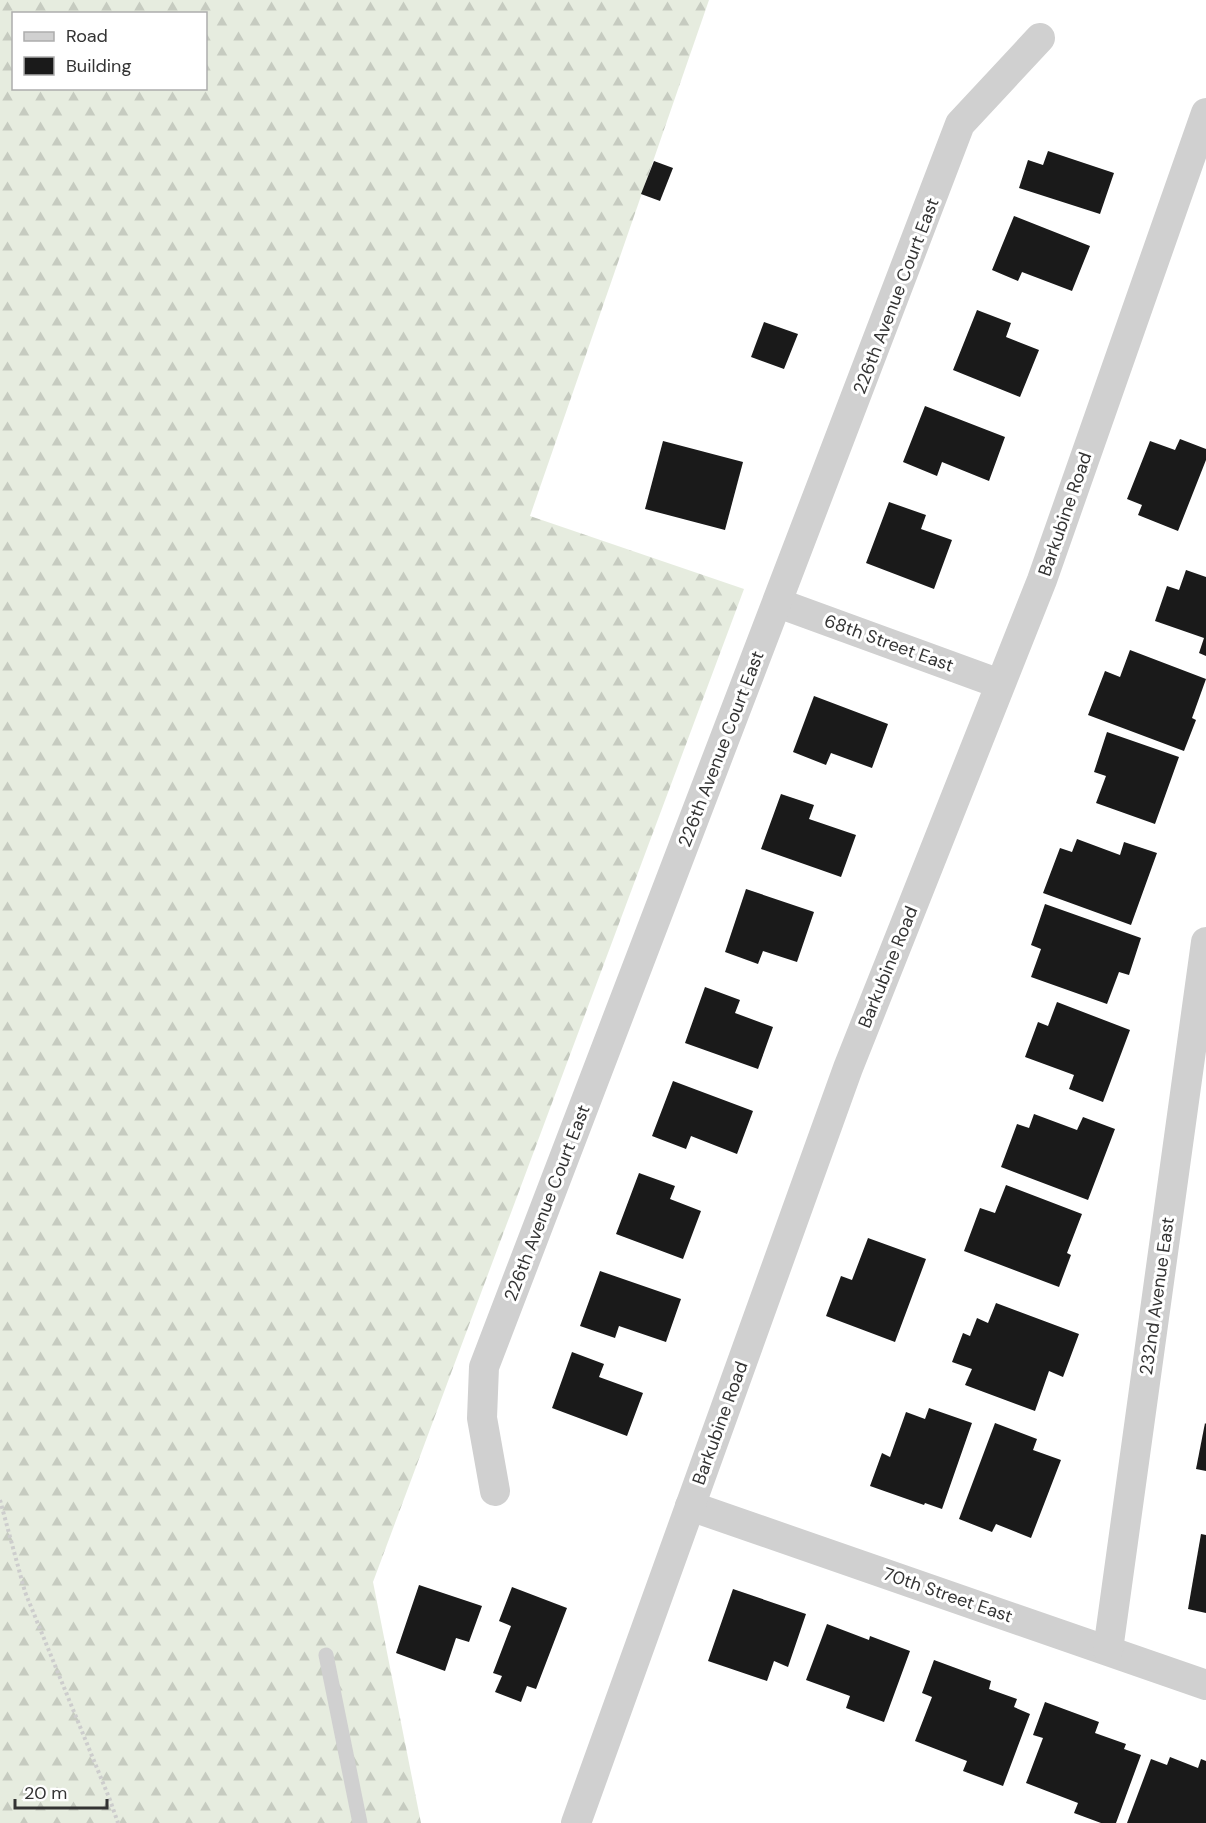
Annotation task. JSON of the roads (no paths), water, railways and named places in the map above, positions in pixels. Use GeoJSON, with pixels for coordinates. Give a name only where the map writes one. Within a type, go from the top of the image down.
{"type":"FeatureCollection","features":[{"type":"Feature","properties":{"kind":"street","name":"226th Avenue Court East"},"geometry":{"type":"LineString","coordinates":[[495,1491],[482,1418],[484,1367],[960,124],[1040,38]]}},
{"type":"Feature","properties":{"kind":"street","name":"Barkubine Road"},"geometry":{"type":"LineString","coordinates":[[576,1823],[848,1068],[1042,580],[1206,113]]}},
{"type":"Feature","properties":{"kind":"street","name":"68th Street East"},"geometry":{"type":"LineString","coordinates":[[778,603],[1000,684]]}},
{"type":"Feature","properties":{"kind":"street","name":"232nd Avenue East"},"geometry":{"type":"LineString","coordinates":[[1108,1650],[1206,942]]}},
{"type":"Feature","properties":{"kind":"street","name":"70th Street East"},"geometry":{"type":"LineString","coordinates":[[690,1506],[1206,1685]]}},
{"type":"Feature","properties":{"kind":"lane"},"geometry":{"type":"LineString","coordinates":[[326,1655],[360,1823]]}}]}
